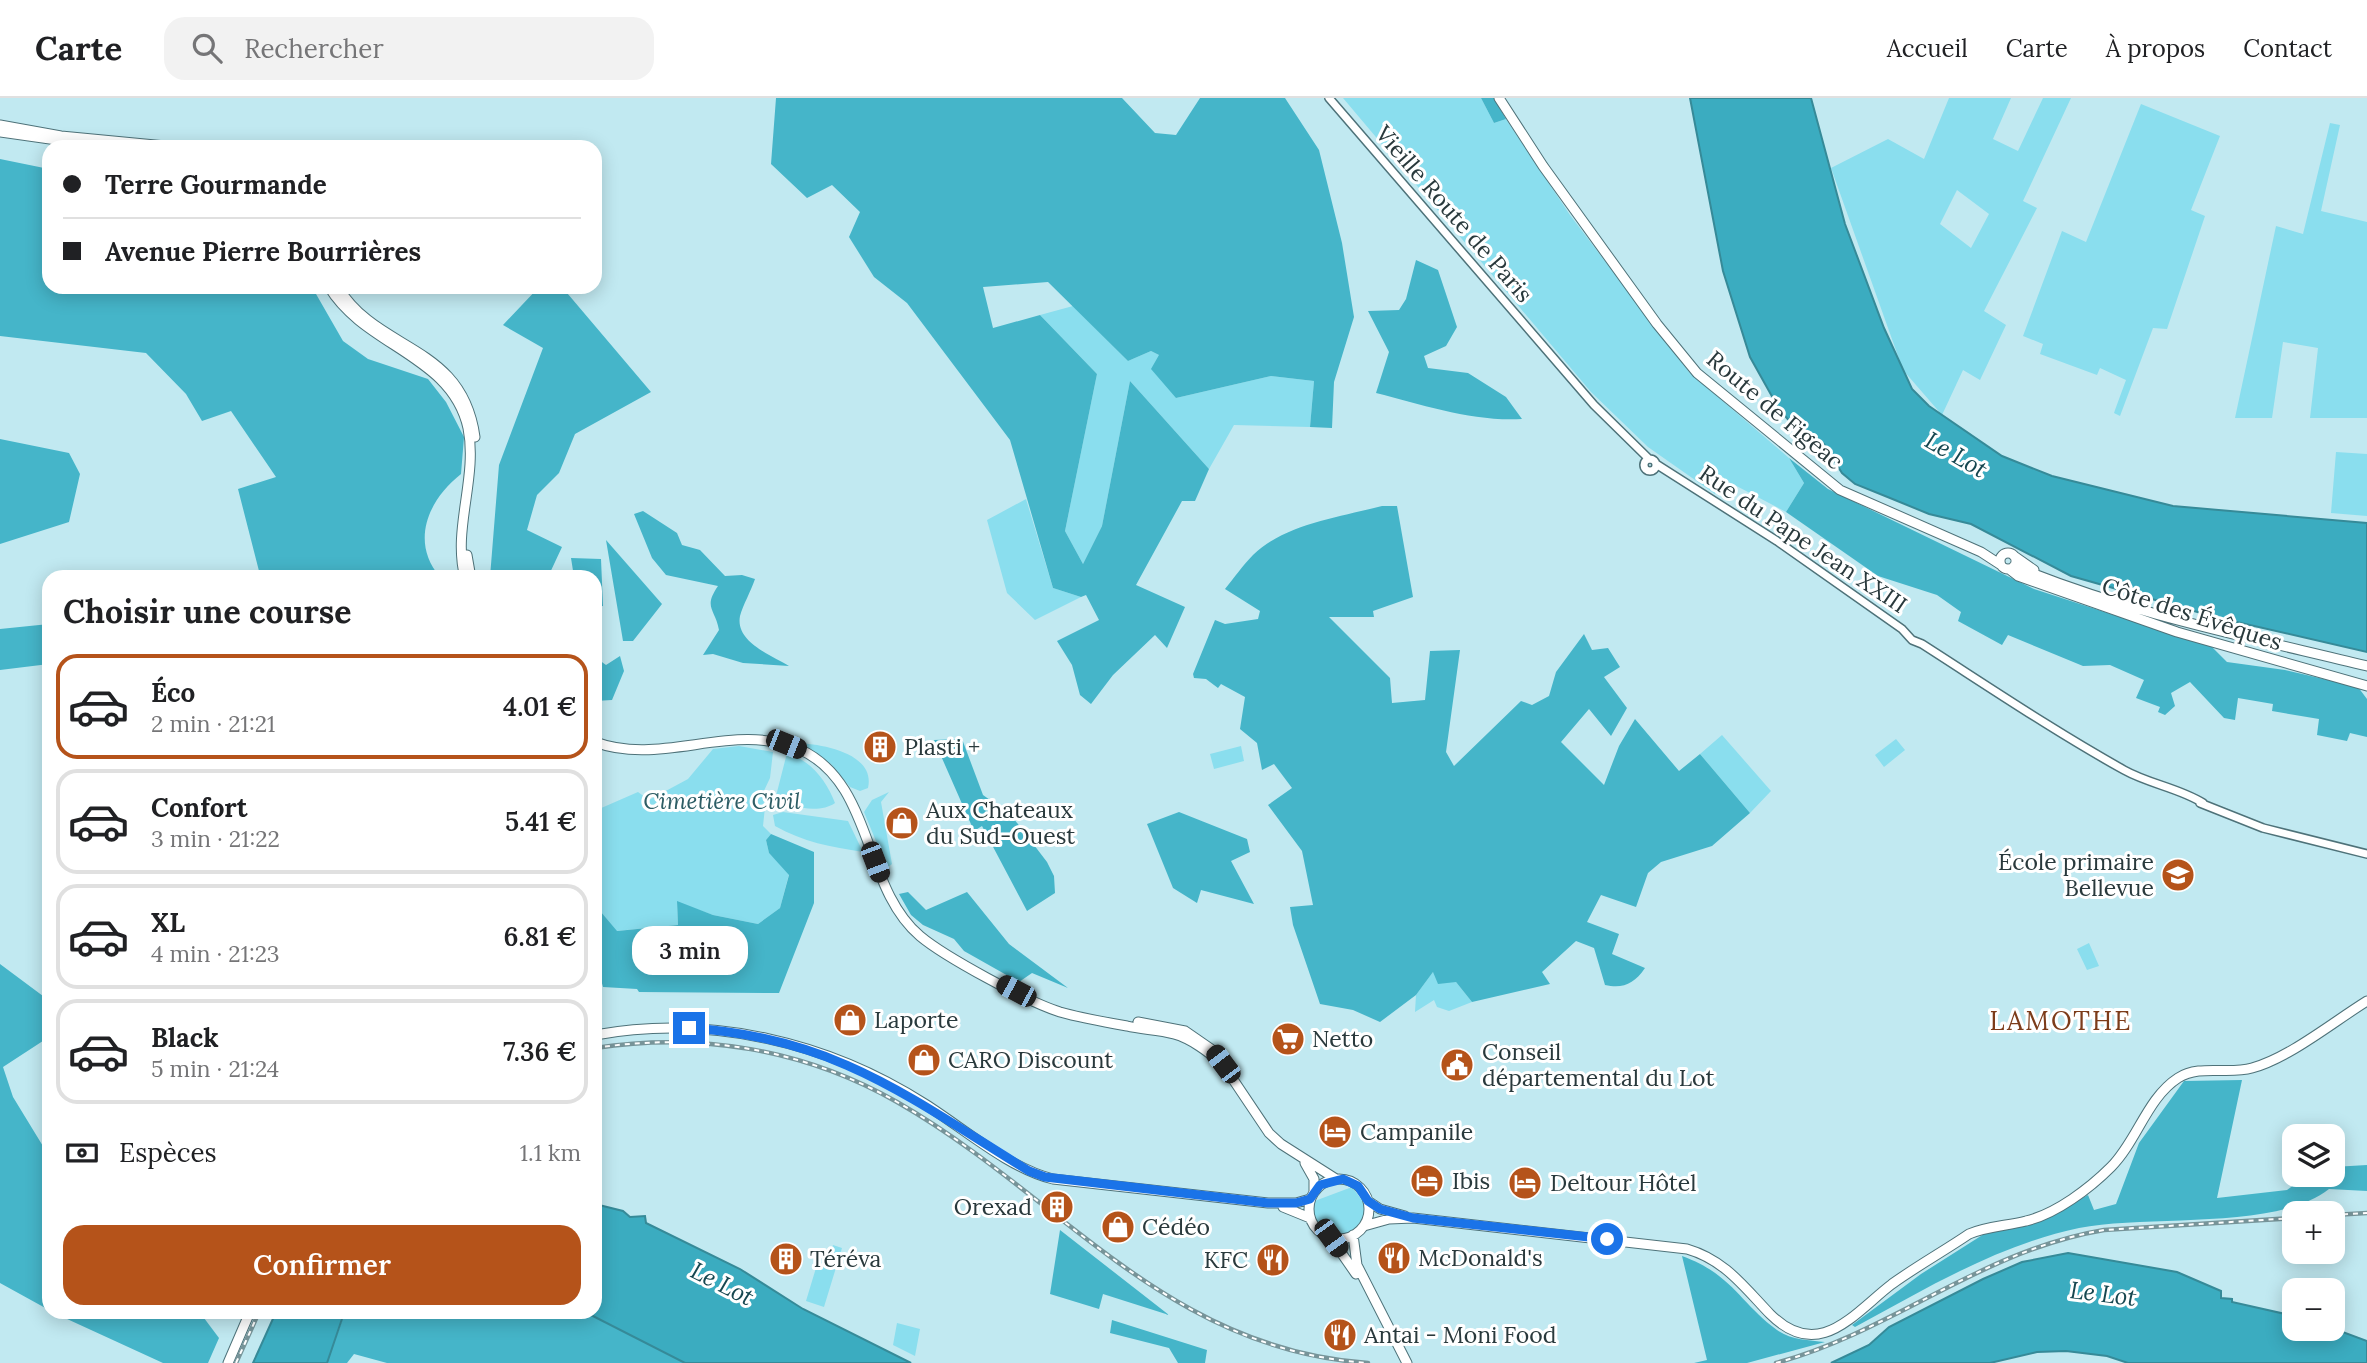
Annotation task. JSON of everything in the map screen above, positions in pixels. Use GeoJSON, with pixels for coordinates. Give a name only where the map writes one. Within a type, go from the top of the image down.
{"type":"FeatureCollection","features":[{"type":"Feature","properties":{"kind":"main road","name":"Route de Figeac"},"geometry":{"type":"LineString","coordinates":[[1499,98],[1551,177],[1657,324],[1697,373],[1840,490],[2008,562]]}},
{"type":"Feature","properties":{"kind":"main road"},"geometry":{"type":"LineString","coordinates":[[0,125],[103,140]]}},
{"type":"Feature","properties":{"kind":"main road"},"geometry":{"type":"LineString","coordinates":[[0,132],[57,140]]}},
{"type":"Feature","properties":{"kind":"main road"},"geometry":{"type":"LineString","coordinates":[[333,294],[366,329],[439,377],[452,392],[464,415],[470,448],[461,547],[464,570]]}},
{"type":"Feature","properties":{"kind":"main road"},"geometry":{"type":"LineString","coordinates":[[345,294],[372,323],[444,371],[457,386],[469,410],[476,442],[467,541],[470,570]]}},
{"type":"Feature","properties":{"kind":"main road"},"geometry":{"type":"LineString","coordinates":[[2008,562],[2067,586],[2171,618],[2367,666]]}},
{"type":"Feature","properties":{"kind":"main road","name":"Côte des Évêques"},"geometry":{"type":"LineString","coordinates":[[2008,562],[2018,576],[2177,632],[2367,686]]}},
{"type":"Feature","properties":{"kind":"main road"},"geometry":{"type":"LineString","coordinates":[[602,744],[640,749],[758,739],[802,751],[831,774],[849,798],[881,879],[897,908],[919,935],[937,949],[1057,1011],[1108,1022],[1159,1023],[1198,1038],[1223,1064],[1269,1133],[1336,1179],[1358,1186],[1368,1201],[1380,1209],[1413,1218],[1687,1249],[1712,1259],[1730,1271],[1786,1327],[1810,1335],[1824,1334],[1845,1324],[1894,1282],[1969,1234],[1982,1228],[2024,1222],[2051,1212],[2111,1167],[2168,1086],[2180,1076],[2193,1072],[2252,1068],[2275,1058],[2367,1000]]}},
{"type":"Feature","properties":{"kind":"main road"},"geometry":{"type":"LineString","coordinates":[[602,1034],[672,1028],[748,1033],[811,1049],[869,1073],[913,1096],[1029,1171],[1045,1177],[1268,1203],[1296,1203],[1336,1179]]}},
{"type":"Feature","properties":{"kind":"main road"},"geometry":{"type":"LineString","coordinates":[[1299,1156],[1312,1172],[1310,1218]]}},
{"type":"Feature","properties":{"kind":"main road"},"geometry":{"type":"LineString","coordinates":[[1364,1226],[1368,1201]]}},
{"type":"Feature","properties":{"kind":"main road"},"geometry":{"type":"LineString","coordinates":[[1268,1203],[1295,1210],[1310,1218],[1318,1230],[1331,1238],[1377,1304]]}},
{"type":"Feature","properties":{"kind":"main road"},"geometry":{"type":"LineString","coordinates":[[1331,1238],[1353,1235],[1364,1226],[1390,1219],[1413,1218]]}},
{"type":"Feature","properties":{"kind":"main road"},"geometry":{"type":"LineString","coordinates":[[1353,1235],[1354,1256],[1405,1359]]}},
{"type":"Feature","properties":{"kind":"main road"},"geometry":{"type":"LineString","coordinates":[[228,1363],[247,1319]]}},
{"type":"Feature","properties":{"kind":"street","name":"Vieille Route de Paris"},"geometry":{"type":"LineString","coordinates":[[1329,98],[1522,324],[1647,460]]}},
{"type":"Feature","properties":{"kind":"street","name":"Rue du Pape Jean XXIII"},"geometry":{"type":"LineString","coordinates":[[1647,460],[1655,467],[1670,472],[1791,551],[1902,629],[1912,640],[2093,753],[2132,774],[2190,795],[2263,828],[2367,855]]}},
{"type":"Feature","properties":{"kind":"green space"},"geometry":{"type":"Polygon","coordinates":[[[1343,98],[1481,98],[1494,123],[1506,119],[1570,215],[1689,372],[1789,458],[1804,483],[1786,512],[1725,480],[1715,494],[1648,447],[1591,392],[1343,98]]]}},
{"type":"Feature","properties":{"kind":"green space"},"geometry":{"type":"Polygon","coordinates":[[[1949,98],[2011,98],[1993,139],[2018,151],[2043,98],[2071,98],[2023,201],[2037,208],[1984,311],[2006,325],[1980,380],[1963,370],[1942,415],[1903,370],[1831,168],[1888,139],[1924,159],[1949,98]],[[1957,190],[1940,224],[1971,248],[1989,214],[1957,190]]]}},
{"type":"Feature","properties":{"kind":"green space"},"geometry":{"type":"Polygon","coordinates":[[[2141,104],[2220,136],[2191,210],[2205,216],[2167,329],[2153,328],[2120,416],[2114,413],[2126,380],[2100,368],[2097,375],[2040,354],[2043,344],[2023,336],[2062,231],[2086,242],[2141,104]]]}},
{"type":"Feature","properties":{"kind":"green space"},"geometry":{"type":"Polygon","coordinates":[[[2330,123],[2340,125],[2321,211],[2367,222],[2367,418],[2310,418],[2318,348],[2283,342],[2272,418],[2235,418],[2276,226],[2303,234],[2330,123]]]}},
{"type":"Feature","properties":{"kind":"green space"},"geometry":{"type":"Polygon","coordinates":[[[1073,306],[1128,361],[1151,351],[1159,355],[1176,398],[1271,376],[1314,381],[1310,427],[1234,425],[1209,469],[1130,381],[1102,526],[1083,564],[1065,531],[1097,374],[1040,315],[1073,306]]]}},
{"type":"Feature","properties":{"kind":"green space"},"geometry":{"type":"Polygon","coordinates":[[[2336,452],[2367,454],[2367,516],[2331,513],[2336,452]]]}},
{"type":"Feature","properties":{"kind":"green space"},"geometry":{"type":"Polygon","coordinates":[[[1026,499],[1053,588],[1081,597],[1035,620],[1007,593],[987,520],[1026,499]]]}},
{"type":"Feature","properties":{"kind":"green space"},"geometry":{"type":"Polygon","coordinates":[[[1722,735],[1771,791],[1750,813],[1700,754],[1722,735]]]}},
{"type":"Feature","properties":{"kind":"green space"},"geometry":{"type":"Polygon","coordinates":[[[1896,739],[1905,750],[1884,767],[1875,755],[1896,739]]]}},
{"type":"Feature","properties":{"kind":"green space"},"geometry":{"type":"Polygon","coordinates":[[[798,743],[832,748],[855,759],[864,766],[868,776],[868,788],[860,791],[850,787],[831,764],[798,743]]]}},
{"type":"Feature","properties":{"kind":"green space","name":"Cimetière Civil"},"geometry":{"type":"Polygon","coordinates":[[[739,746],[773,752],[770,778],[762,795],[765,807],[763,826],[771,834],[766,840],[769,853],[789,874],[780,908],[758,924],[713,915],[677,902],[678,925],[616,931],[602,914],[602,808],[638,792],[649,800],[688,779],[713,749],[739,746]]]}},
{"type":"Feature","properties":{"kind":"green space"},"geometry":{"type":"Polygon","coordinates":[[[1241,746],[1244,761],[1214,769],[1210,754],[1241,746]]]}},
{"type":"Feature","properties":{"kind":"green space"},"geometry":{"type":"Polygon","coordinates":[[[787,753],[804,761],[817,773],[828,787],[835,803],[821,808],[804,808],[788,804],[776,796],[787,753]]]}},
{"type":"Feature","properties":{"kind":"green space"},"geometry":{"type":"Polygon","coordinates":[[[889,792],[881,802],[892,864],[887,868],[864,812],[872,800],[889,792]]]}},
{"type":"Feature","properties":{"kind":"green space"},"geometry":{"type":"Polygon","coordinates":[[[783,812],[848,821],[863,852],[817,843],[786,832],[775,826],[773,815],[783,812]]]}},
{"type":"Feature","properties":{"kind":"green space"},"geometry":{"type":"Polygon","coordinates":[[[2089,943],[2099,966],[2087,970],[2077,949],[2089,943]]]}},
{"type":"Feature","properties":{"kind":"green space"},"geometry":{"type":"Polygon","coordinates":[[[1433,972],[1456,982],[1472,1002],[1449,1011],[1437,1007],[1434,1000],[1415,1012],[1416,995],[1433,972]]]}},
{"type":"Feature","properties":{"kind":"green space"},"geometry":{"type":"Polygon","coordinates":[[[1352,1187],[1364,1203],[1362,1220],[1347,1234],[1331,1236],[1323,1233],[1312,1217],[1312,1202],[1352,1187]]]}},
{"type":"Feature","properties":{"kind":"green space"},"geometry":{"type":"Polygon","coordinates":[[[833,1245],[842,1248],[824,1307],[806,1301],[822,1248],[831,1251],[833,1245]]]}},
{"type":"Feature","properties":{"kind":"green space"},"geometry":{"type":"Polygon","coordinates":[[[897,1323],[920,1329],[915,1356],[893,1345],[897,1323]]]}},
{"type":"Feature","properties":{"kind":"shaded area"},"geometry":{"type":"Polygon","coordinates":[[[776,98],[1122,98],[1155,133],[1176,135],[1200,98],[1285,98],[1319,150],[1342,243],[1354,317],[1334,382],[1332,428],[1310,427],[1314,381],[1271,376],[1176,398],[1151,369],[1159,355],[1151,351],[1128,361],[1048,282],[983,287],[993,328],[1040,315],[1097,374],[1065,531],[1083,564],[1102,526],[1130,381],[1209,469],[1195,501],[1182,501],[1136,585],[1185,607],[1167,648],[1155,635],[1113,675],[1091,704],[1080,695],[1072,665],[1057,641],[1099,620],[1086,595],[1081,597],[1053,588],[1010,440],[907,303],[874,277],[849,237],[860,212],[832,185],[807,198],[771,164],[776,98]]]}},
{"type":"Feature","properties":{"kind":"shaded area"},"geometry":{"type":"Polygon","coordinates":[[[1481,98],[1494,98],[1506,119],[1494,123],[1481,98]]]}},
{"type":"Feature","properties":{"kind":"shaded area"},"geometry":{"type":"Polygon","coordinates":[[[0,159],[42,168],[42,294],[316,294],[343,341],[368,359],[428,379],[446,402],[464,437],[461,474],[440,496],[427,522],[426,550],[435,570],[259,570],[238,489],[276,477],[231,411],[202,421],[186,394],[146,353],[0,336],[0,159]]]}},
{"type":"Feature","properties":{"kind":"shaded area"},"geometry":{"type":"Polygon","coordinates":[[[1416,260],[1438,270],[1457,327],[1446,346],[1424,356],[1428,368],[1468,373],[1506,397],[1522,419],[1467,415],[1376,393],[1389,352],[1368,311],[1399,310],[1406,299],[1416,260]]]}},
{"type":"Feature","properties":{"kind":"shaded area"},"geometry":{"type":"Polygon","coordinates":[[[532,294],[568,294],[651,392],[575,434],[559,473],[537,495],[527,530],[562,547],[551,570],[491,570],[499,465],[543,348],[503,325],[532,294]]]}},
{"type":"Feature","properties":{"kind":"shaded area"},"geometry":{"type":"Polygon","coordinates":[[[0,439],[69,453],[80,474],[69,522],[0,544],[0,439]]]}},
{"type":"Feature","properties":{"kind":"shaded area"},"geometry":{"type":"Polygon","coordinates":[[[1789,458],[1828,489],[2034,589],[2212,647],[2227,662],[2285,670],[2358,687],[2367,699],[2367,737],[2350,733],[2347,741],[2317,735],[2319,719],[2272,711],[2273,704],[2238,698],[2235,720],[2224,718],[2190,682],[2171,693],[2175,706],[2165,715],[2158,712],[2160,707],[2136,698],[2144,680],[2110,665],[2083,666],[2008,635],[2002,645],[1958,621],[1961,612],[1937,595],[1878,576],[1786,512],[1804,483],[1789,458]]]}},
{"type":"Feature","properties":{"kind":"shaded area"},"geometry":{"type":"Polygon","coordinates":[[[1382,506],[1397,506],[1413,597],[1373,611],[1374,617],[1329,617],[1390,678],[1392,703],[1425,700],[1430,651],[1460,650],[1446,752],[1454,766],[1521,701],[1532,705],[1549,696],[1556,672],[1584,634],[1592,650],[1608,648],[1620,667],[1604,677],[1627,708],[1611,736],[1589,709],[1561,742],[1604,785],[1619,746],[1635,719],[1679,771],[1700,754],[1750,813],[1712,846],[1661,862],[1648,873],[1636,907],[1601,895],[1587,922],[1619,934],[1612,954],[1645,968],[1628,984],[1605,985],[1594,948],[1576,941],[1542,972],[1550,984],[1472,1002],[1456,982],[1438,984],[1433,972],[1416,995],[1380,1022],[1353,1010],[1320,1004],[1293,925],[1290,907],[1313,905],[1302,851],[1268,805],[1292,788],[1274,764],[1262,770],[1257,743],[1240,729],[1245,697],[1221,684],[1218,688],[1206,679],[1194,678],[1193,674],[1215,620],[1225,624],[1258,619],[1260,611],[1225,589],[1253,555],[1266,544],[1297,529],[1382,506]]]}},
{"type":"Feature","properties":{"kind":"shaded area"},"geometry":{"type":"Polygon","coordinates":[[[643,511],[677,533],[682,545],[700,550],[725,576],[742,575],[755,579],[740,616],[743,633],[756,647],[789,666],[743,663],[713,654],[703,655],[719,630],[711,608],[711,599],[718,586],[666,575],[652,558],[634,514],[643,511]]]}},
{"type":"Feature","properties":{"kind":"shaded area"},"geometry":{"type":"Polygon","coordinates":[[[606,540],[662,604],[633,641],[623,641],[606,540]]]}},
{"type":"Feature","properties":{"kind":"shaded area"},"geometry":{"type":"Polygon","coordinates":[[[571,558],[601,559],[601,570],[573,570],[571,558]]]}},
{"type":"Feature","properties":{"kind":"shaded area"},"geometry":{"type":"Polygon","coordinates":[[[42,625],[42,665],[0,670],[0,629],[42,625]]]}},
{"type":"Feature","properties":{"kind":"shaded area"},"geometry":{"type":"Polygon","coordinates":[[[620,656],[624,671],[612,700],[602,701],[602,662],[606,665],[620,656]]]}},
{"type":"Feature","properties":{"kind":"shaded area"},"geometry":{"type":"Polygon","coordinates":[[[962,739],[983,795],[1011,815],[1047,862],[1054,876],[1055,893],[1027,911],[982,826],[974,831],[934,740],[962,739]]]}},
{"type":"Feature","properties":{"kind":"shaded area"},"geometry":{"type":"Polygon","coordinates":[[[1179,812],[1247,839],[1250,852],[1231,861],[1254,904],[1201,890],[1197,903],[1173,888],[1147,824],[1179,812]]]}},
{"type":"Feature","properties":{"kind":"shaded area"},"geometry":{"type":"Polygon","coordinates":[[[771,834],[814,852],[814,903],[779,993],[639,992],[637,989],[603,987],[602,913],[617,931],[678,925],[677,901],[713,915],[758,924],[780,908],[789,875],[769,853],[766,840],[771,834]]]}},
{"type":"Feature","properties":{"kind":"shaded area"},"geometry":{"type":"Polygon","coordinates":[[[908,892],[926,910],[967,892],[1009,944],[1068,988],[1032,973],[1019,982],[964,951],[954,939],[923,925],[911,915],[899,894],[908,892]]]}},
{"type":"Feature","properties":{"kind":"shaded area"},"geometry":{"type":"Polygon","coordinates":[[[0,964],[42,995],[42,1042],[3,1067],[13,1097],[42,1145],[42,1306],[0,1283],[0,964]]]}},
{"type":"Feature","properties":{"kind":"shaded area"},"geometry":{"type":"Polygon","coordinates":[[[2242,1080],[2217,1198],[2287,1190],[2291,1187],[2345,1187],[2345,1166],[2367,1165],[2367,1191],[2329,1189],[2308,1201],[2282,1201],[2282,1209],[2245,1216],[2079,1228],[2020,1245],[1964,1269],[1855,1327],[1852,1325],[1921,1274],[1984,1234],[2034,1224],[2088,1195],[2094,1210],[2116,1204],[2139,1143],[2184,1081],[2242,1080]]]}},
{"type":"Feature","properties":{"kind":"shaded area"},"geometry":{"type":"Polygon","coordinates":[[[1060,1230],[1169,1315],[1103,1294],[1099,1309],[1050,1294],[1060,1230]]]}},
{"type":"Feature","properties":{"kind":"shaded area"},"geometry":{"type":"Polygon","coordinates":[[[1682,1256],[1713,1271],[1777,1330],[1800,1339],[1825,1342],[1747,1363],[1694,1363],[1707,1360],[1682,1256]]]}},
{"type":"Feature","properties":{"kind":"shaded area"},"geometry":{"type":"Polygon","coordinates":[[[67,1319],[205,1319],[219,1338],[208,1363],[163,1363],[67,1319]]]}},
{"type":"Feature","properties":{"kind":"shaded area"},"geometry":{"type":"Polygon","coordinates":[[[343,1319],[599,1319],[685,1363],[387,1363],[354,1354],[347,1363],[327,1363],[343,1319]]]}},
{"type":"Feature","properties":{"kind":"shaded area"},"geometry":{"type":"Polygon","coordinates":[[[1112,1320],[1207,1350],[1205,1363],[1178,1363],[1169,1348],[1110,1333],[1112,1320]]]}},
{"type":"Feature","properties":{"kind":"water","name":"Le Lot"},"geometry":{"type":"Polygon","coordinates":[[[1690,98],[1811,98],[1845,224],[1884,328],[1912,389],[1929,406],[2002,456],[2052,476],[2173,506],[2367,523],[2367,652],[2215,617],[2071,576],[1971,524],[1929,514],[1855,484],[1842,473],[1824,444],[1791,423],[1779,409],[1750,357],[1723,271],[1690,98]]]}},
{"type":"Feature","properties":{"kind":"water","name":"Le Lot"},"geometry":{"type":"Polygon","coordinates":[[[602,1206],[623,1211],[630,1217],[645,1216],[646,1223],[740,1269],[803,1309],[911,1363],[685,1363],[599,1319],[602,1319],[602,1206]]]}},
{"type":"Feature","properties":{"kind":"water","name":"Le Lot"},"geometry":{"type":"Polygon","coordinates":[[[2068,1253],[2177,1272],[2221,1291],[2221,1298],[2282,1313],[2282,1341],[2345,1341],[2345,1333],[2367,1341],[2367,1363],[2128,1363],[2107,1356],[2066,1351],[2037,1352],[1990,1363],[1831,1363],[1869,1345],[1889,1327],[2022,1262],[2068,1253]]]}},
{"type":"Feature","properties":{"kind":"water"},"geometry":{"type":"Polygon","coordinates":[[[273,1319],[342,1319],[327,1363],[253,1363],[273,1319]]]}},
{"type":"Feature","properties":{"kind":"railway"},"geometry":{"type":"LineString","coordinates":[[602,1047],[673,1042],[750,1049],[788,1057],[862,1084],[897,1102],[956,1139],[1117,1262],[1173,1299],[1232,1329],[1296,1352],[1368,1363]]}},
{"type":"Feature","properties":{"kind":"railway"},"geometry":{"type":"LineString","coordinates":[[2345,1214],[2367,1213]]}},
{"type":"Feature","properties":{"kind":"railway"},"geometry":{"type":"LineString","coordinates":[[1776,1363],[1860,1332],[1977,1273],[2059,1240],[2104,1230],[2282,1219]]}},
{"type":"Feature","properties":{"kind":"railway"},"geometry":{"type":"LineString","coordinates":[[236,1363],[256,1319]]}},
{"type":"Feature","properties":{"kind":"place","name":"Plasti +"},"geometry":{"type":"Point","coordinates":[880,747]}},
{"type":"Feature","properties":{"kind":"place","name":"Aux Chateaux du Sud-Ouest"},"geometry":{"type":"Point","coordinates":[902,823]}},
{"type":"Feature","properties":{"kind":"place","name":"École primaire Bellevue"},"geometry":{"type":"Point","coordinates":[2178,875]}},
{"type":"Feature","properties":{"kind":"place","name":"Laporte"},"geometry":{"type":"Point","coordinates":[850,1020]}},
{"type":"Feature","properties":{"kind":"place","name":"Netto"},"geometry":{"type":"Point","coordinates":[1288,1039]}},
{"type":"Feature","properties":{"kind":"place","name":"CARO Discount"},"geometry":{"type":"Point","coordinates":[924,1060]}},
{"type":"Feature","properties":{"kind":"place","name":"Conseil départemental du Lot"},"geometry":{"type":"Point","coordinates":[1457,1065]}},
{"type":"Feature","properties":{"kind":"place","name":"Campanile"},"geometry":{"type":"Point","coordinates":[1335,1132]}},
{"type":"Feature","properties":{"kind":"place","name":"Ibis"},"geometry":{"type":"Point","coordinates":[1427,1181]}},
{"type":"Feature","properties":{"kind":"place","name":"Deltour Hôtel"},"geometry":{"type":"Point","coordinates":[1525,1183]}},
{"type":"Feature","properties":{"kind":"place","name":"Orexad"},"geometry":{"type":"Point","coordinates":[1057,1207]}},
{"type":"Feature","properties":{"kind":"place","name":"Cédéo"},"geometry":{"type":"Point","coordinates":[1118,1227]}},
{"type":"Feature","properties":{"kind":"place","name":"McDonald's"},"geometry":{"type":"Point","coordinates":[1394,1258]}},
{"type":"Feature","properties":{"kind":"place","name":"Téréva"},"geometry":{"type":"Point","coordinates":[786,1259]}},
{"type":"Feature","properties":{"kind":"place","name":"KFC"},"geometry":{"type":"Point","coordinates":[1273,1260]}},
{"type":"Feature","properties":{"kind":"place","name":"Antai - Moni Food"},"geometry":{"type":"Point","coordinates":[1340,1335]}},
{"type":"Feature","properties":{"kind":"district","name":"LAMOTHE"},"geometry":{"type":"Point","coordinates":[2061,1021]}},
{"type":"Feature","properties":{"kind":"route"},"geometry":{"type":"LineString","coordinates":[[689,1028],[748,1033],[811,1049],[839,1060],[913,1096],[1029,1171],[1045,1177],[1268,1203],[1296,1203],[1310,1199],[1320,1185],[1343,1179],[1358,1186],[1368,1201],[1380,1209],[1413,1218],[1607,1239]]}}]}
